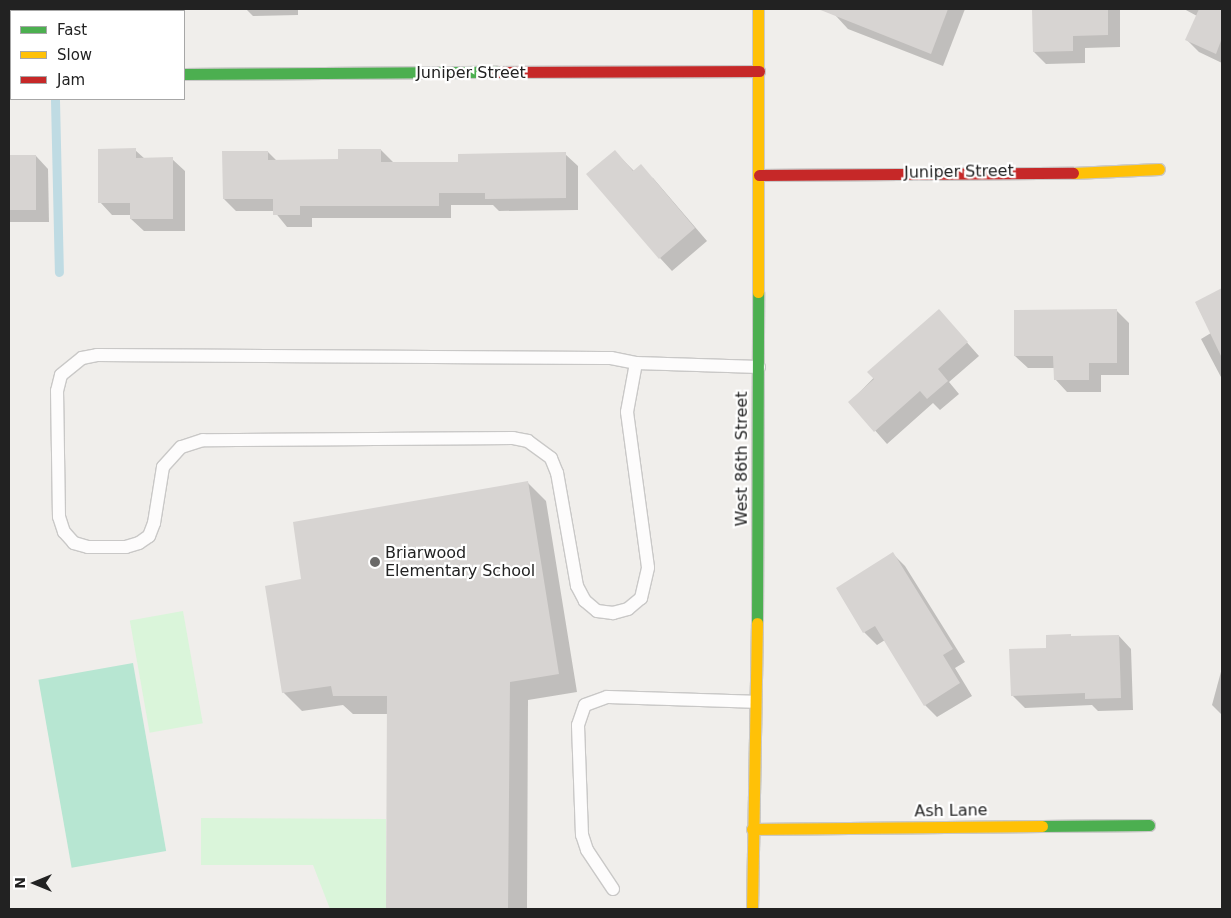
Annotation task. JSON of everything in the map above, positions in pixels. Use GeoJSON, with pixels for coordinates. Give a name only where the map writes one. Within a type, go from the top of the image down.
{"type":"FeatureCollection","features":[{"type":"Feature","properties":{"kind":"street","name":"West 86th Street"},"geometry":{"type":"LineString","coordinates":[[752,909],[759,367],[758,9]]}},
{"type":"Feature","properties":{"kind":"street","name":"Juniper Street"},"geometry":{"type":"LineString","coordinates":[[185,74],[759,71]]}},
{"type":"Feature","properties":{"kind":"street","name":"Juniper Street"},"geometry":{"type":"LineString","coordinates":[[759,175],[1108,173],[1159,169]]}},
{"type":"Feature","properties":{"kind":"street","name":"Ash Lane"},"geometry":{"type":"LineString","coordinates":[[752,829],[1149,824]]}},
{"type":"Feature","properties":{"kind":"lane"},"geometry":{"type":"LineString","coordinates":[[636,363],[627,412],[648,568],[641,598],[628,609],[613,613],[597,611],[584,602],[577,586],[557,473],[551,458],[528,440],[513,438],[192,442],[181,447],[163,467],[149,536],[126,547],[88,547],[74,543],[64,532],[59,518],[57,391],[61,375],[70,365],[97,355],[611,358],[636,363],[759,367]]}},
{"type":"Feature","properties":{"kind":"lane"},"geometry":{"type":"LineString","coordinates":[[613,889],[587,850],[582,835],[578,724],[584,705],[607,697],[755,702]]}},
{"type":"Feature","properties":{"kind":"green space"},"geometry":{"type":"Polygon","coordinates":[[[183,611],[203,723],[150,733],[130,620],[183,611]]]}},
{"type":"Feature","properties":{"kind":"green space"},"geometry":{"type":"Polygon","coordinates":[[[133,663],[166,851],[72,868],[38,680],[133,663]]]}},
{"type":"Feature","properties":{"kind":"green space"},"geometry":{"type":"Polygon","coordinates":[[[201,818],[386,819],[386,909],[330,909],[313,865],[201,865],[201,818]]]}},
{"type":"Feature","properties":{"kind":"building"},"geometry":{"type":"Polygon","coordinates":[[[818,9],[948,9],[931,54],[818,9]]]}},
{"type":"Feature","properties":{"kind":"building"},"geometry":{"type":"Polygon","coordinates":[[[1032,9],[1108,9],[1108,35],[1073,36],[1073,51],[1033,52],[1032,9]]]}},
{"type":"Feature","properties":{"kind":"building"},"geometry":{"type":"Polygon","coordinates":[[[1199,9],[1222,9],[1222,38],[1216,54],[1185,40],[1199,9]]]}},
{"type":"Feature","properties":{"kind":"building"},"geometry":{"type":"Polygon","coordinates":[[[136,148],[136,158],[173,157],[173,219],[130,219],[130,203],[98,203],[98,149],[136,148]]]}},
{"type":"Feature","properties":{"kind":"building"},"geometry":{"type":"Polygon","coordinates":[[[338,149],[381,149],[381,162],[458,162],[458,154],[566,152],[566,198],[485,199],[485,193],[439,193],[439,206],[300,206],[300,215],[273,215],[273,199],[223,199],[222,151],[268,151],[268,160],[338,159],[338,149]]]}},
{"type":"Feature","properties":{"kind":"building"},"geometry":{"type":"Polygon","coordinates":[[[615,150],[633,171],[641,164],[695,228],[659,259],[586,174],[615,150]]]}},
{"type":"Feature","properties":{"kind":"building"},"geometry":{"type":"Polygon","coordinates":[[[9,155],[36,155],[36,210],[9,210],[9,155]]]}},
{"type":"Feature","properties":{"kind":"building"},"geometry":{"type":"Polygon","coordinates":[[[1222,288],[1222,358],[1195,302],[1222,288]]]}},
{"type":"Feature","properties":{"kind":"building"},"geometry":{"type":"Polygon","coordinates":[[[939,309],[968,342],[938,369],[948,381],[927,399],[920,391],[874,432],[848,402],[874,379],[867,372],[939,309]]]}},
{"type":"Feature","properties":{"kind":"building"},"geometry":{"type":"Polygon","coordinates":[[[1117,309],[1117,363],[1089,363],[1089,380],[1054,380],[1053,356],[1014,356],[1014,310],[1117,309]]]}},
{"type":"Feature","properties":{"kind":"building","name":"Briarwood Elementary School"},"geometry":{"type":"Polygon","coordinates":[[[528,481],[559,674],[510,682],[508,909],[386,909],[387,696],[333,696],[331,686],[282,693],[265,586],[301,579],[293,522],[528,481]]]}},
{"type":"Feature","properties":{"kind":"building"},"geometry":{"type":"Polygon","coordinates":[[[893,552],[953,649],[943,655],[960,683],[924,706],[875,626],[863,633],[836,588],[893,552]]]}},
{"type":"Feature","properties":{"kind":"building"},"geometry":{"type":"Polygon","coordinates":[[[1071,634],[1071,636],[1119,635],[1121,698],[1085,699],[1085,693],[1011,696],[1009,649],[1046,648],[1046,635],[1071,634]]]}},
{"type":"Feature","properties":{"kind":"waterway"},"geometry":{"type":"LineString","coordinates":[[55,100],[59,272]]}},
{"type":"Feature","properties":{"kind":"traffic: fast"},"geometry":{"type":"LineString","coordinates":[[185,74],[497,72]]}},
{"type":"Feature","properties":{"kind":"traffic: fast"},"geometry":{"type":"LineString","coordinates":[[757,623],[758,292]]}},
{"type":"Feature","properties":{"kind":"traffic: fast"},"geometry":{"type":"LineString","coordinates":[[1042,826],[1149,825]]}},
{"type":"Feature","properties":{"kind":"traffic: slow"},"geometry":{"type":"LineString","coordinates":[[758,9],[758,292]]}},
{"type":"Feature","properties":{"kind":"traffic: slow"},"geometry":{"type":"LineString","coordinates":[[1073,173],[1159,169]]}},
{"type":"Feature","properties":{"kind":"traffic: slow"},"geometry":{"type":"LineString","coordinates":[[752,909],[757,623]]}},
{"type":"Feature","properties":{"kind":"traffic: slow"},"geometry":{"type":"LineString","coordinates":[[752,829],[1042,826]]}},
{"type":"Feature","properties":{"kind":"traffic: jam"},"geometry":{"type":"LineString","coordinates":[[497,72],[759,71]]}},
{"type":"Feature","properties":{"kind":"traffic: jam"},"geometry":{"type":"LineString","coordinates":[[759,175],[1073,173]]}},
{"type":"Feature","properties":{"kind":"place","name":"Briarwood Elementary School"},"geometry":{"type":"Point","coordinates":[375,562]}}]}
